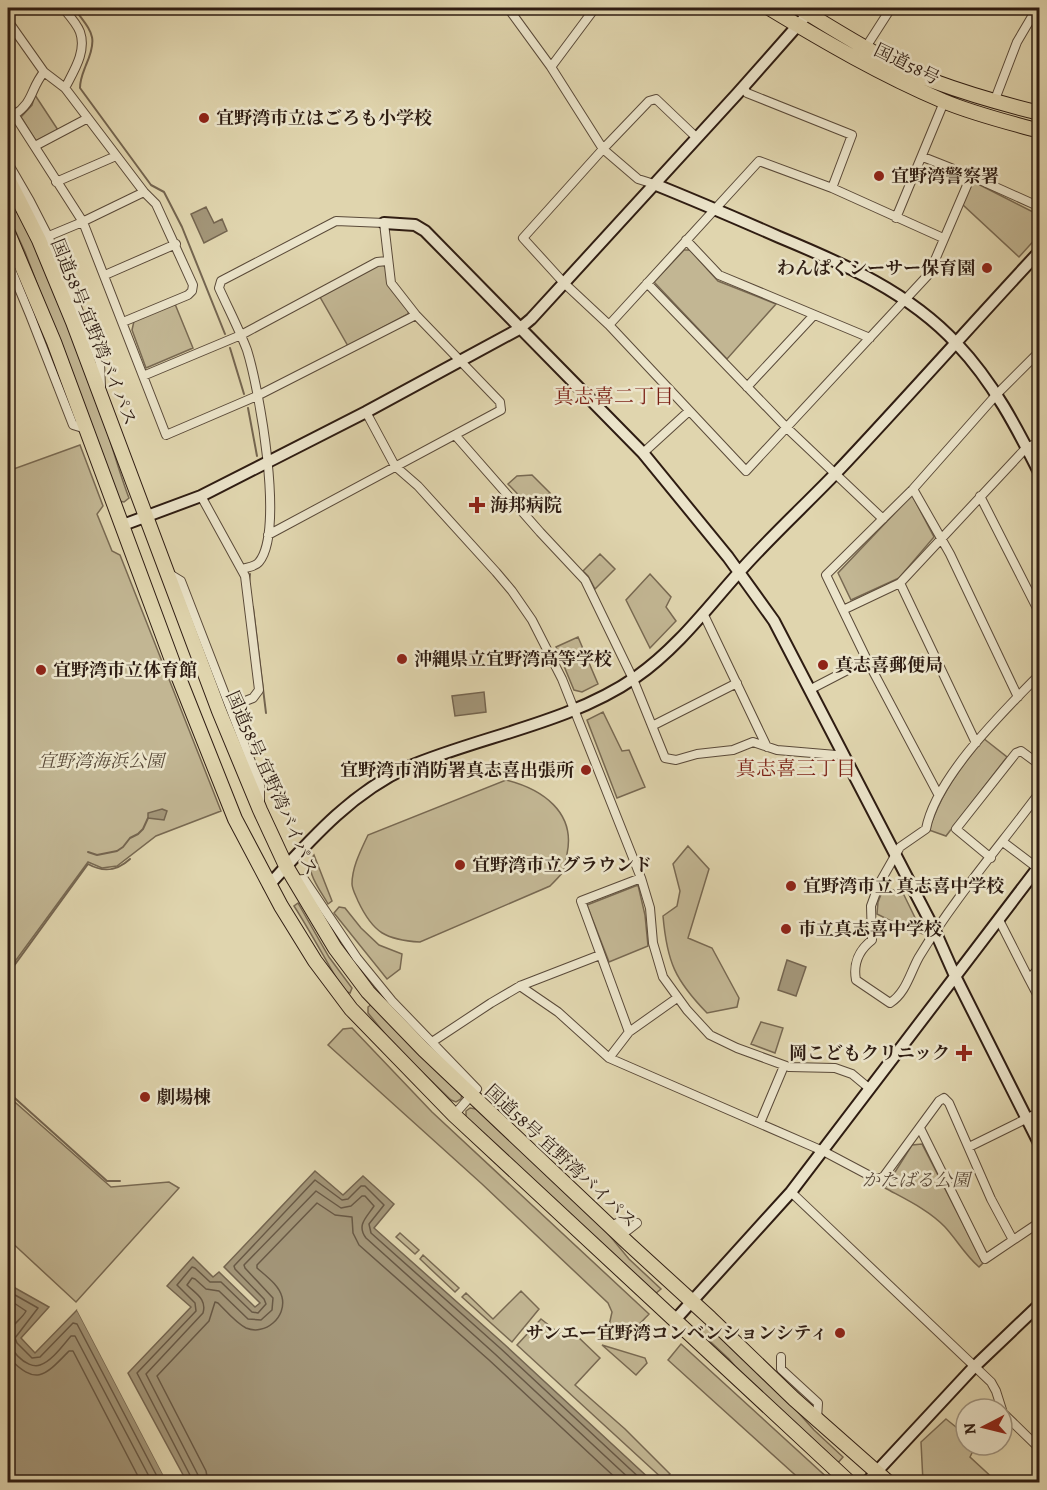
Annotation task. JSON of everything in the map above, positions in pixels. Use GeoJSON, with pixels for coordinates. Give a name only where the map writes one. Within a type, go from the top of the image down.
{"type":"FeatureCollection","features":[{"type":"Feature","properties":{"kind":"highway","name":"国道58号"},"geometry":{"type":"LineString","coordinates":[[769,8],[863,62],[944,102],[1040,131]]}},
{"type":"Feature","properties":{"kind":"highway","name":"国道58号"},"geometry":{"type":"LineString","coordinates":[[806,9],[866,47],[928,78],[994,102],[1040,113]]}},
{"type":"Feature","properties":{"kind":"highway","name":"国道58号 宜野湾バイパス"},"geometry":{"type":"LineString","coordinates":[[8,179],[43,238],[166,573],[260,810],[293,880],[335,948],[368,992],[471,1096],[817,1419],[872,1477],[888,1482]]}},
{"type":"Feature","properties":{"kind":"highway"},"geometry":{"type":"LineString","coordinates":[[8,233],[11,257],[54,342],[177,674],[235,819],[269,885],[315,961],[351,1009],[454,1115],[849,1482]]}},
{"type":"Feature","properties":{"kind":"street"},"geometry":{"type":"LineString","coordinates":[[63,8],[80,31],[82,47],[65,88]]}},
{"type":"Feature","properties":{"kind":"street"},"geometry":{"type":"LineString","coordinates":[[508,8],[551,67],[603,149],[638,179],[837,261],[885,286],[956,342],[997,394],[1040,474]]}},
{"type":"Feature","properties":{"kind":"street"},"geometry":{"type":"LineString","coordinates":[[551,67],[595,8]]}},
{"type":"Feature","properties":{"kind":"street"},"geometry":{"type":"LineString","coordinates":[[866,47],[891,8]]}},
{"type":"Feature","properties":{"kind":"street"},"geometry":{"type":"LineString","coordinates":[[994,102],[1017,42],[1037,8]]}},
{"type":"Feature","properties":{"kind":"street"},"geometry":{"type":"LineString","coordinates":[[123,525],[201,496],[366,412],[519,329],[531,319],[743,87],[798,25],[806,9]]}},
{"type":"Feature","properties":{"kind":"street"},"geometry":{"type":"LineString","coordinates":[[8,21],[44,72],[65,88],[144,192],[156,204],[194,285],[188,295],[123,322]]}},
{"type":"Feature","properties":{"kind":"street"},"geometry":{"type":"LineString","coordinates":[[14,115],[31,100],[36,82],[44,72]]}},
{"type":"Feature","properties":{"kind":"street"},"geometry":{"type":"LineString","coordinates":[[743,87],[747,93],[852,135],[832,188]]}},
{"type":"Feature","properties":{"kind":"street"},"geometry":{"type":"LineString","coordinates":[[697,138],[656,99],[649,101],[523,238],[746,471],[929,274],[971,176]]}},
{"type":"Feature","properties":{"kind":"street"},"geometry":{"type":"LineString","coordinates":[[896,218],[944,102]]}},
{"type":"Feature","properties":{"kind":"street"},"geometry":{"type":"LineString","coordinates":[[8,105],[83,222],[166,435],[257,396],[416,315]]}},
{"type":"Feature","properties":{"kind":"street"},"geometry":{"type":"LineString","coordinates":[[35,146],[88,118]]}},
{"type":"Feature","properties":{"kind":"street"},"geometry":{"type":"LineString","coordinates":[[56,182],[116,156]]}},
{"type":"Feature","properties":{"kind":"street"},"geometry":{"type":"LineString","coordinates":[[923,157],[1040,207]]}},
{"type":"Feature","properties":{"kind":"street"},"geometry":{"type":"LineString","coordinates":[[609,326],[759,161],[832,188],[943,238]]}},
{"type":"Feature","properties":{"kind":"street"},"geometry":{"type":"LineString","coordinates":[[8,163],[30,201],[43,238],[83,222],[144,192]]}},
{"type":"Feature","properties":{"kind":"street"},"geometry":{"type":"LineString","coordinates":[[242,568],[253,566],[258,562],[266,546],[269,462],[248,353],[219,288],[221,281],[336,221],[415,225],[425,231],[642,453],[739,572],[774,621],[896,853],[1040,1145]]}},
{"type":"Feature","properties":{"kind":"street"},"geometry":{"type":"LineString","coordinates":[[268,535],[501,410],[500,402],[416,315],[391,283],[384,223]]}},
{"type":"Feature","properties":{"kind":"street"},"geometry":{"type":"LineString","coordinates":[[686,240],[719,274],[870,338]]}},
{"type":"Feature","properties":{"kind":"street"},"geometry":{"type":"LineString","coordinates":[[105,275],[176,244]]}},
{"type":"Feature","properties":{"kind":"street"},"geometry":{"type":"LineString","coordinates":[[269,885],[327,822],[350,802],[407,768],[575,710],[633,679],[668,651],[739,572],[836,473],[1040,251]]}},
{"type":"Feature","properties":{"kind":"street"},"geometry":{"type":"LineString","coordinates":[[143,376],[241,335],[377,262],[387,261]]}},
{"type":"Feature","properties":{"kind":"street"},"geometry":{"type":"LineString","coordinates":[[647,284],[787,428],[883,519]]}},
{"type":"Feature","properties":{"kind":"street"},"geometry":{"type":"LineString","coordinates":[[747,387],[814,315]]}},
{"type":"Feature","properties":{"kind":"street"},"geometry":{"type":"LineString","coordinates":[[938,794],[867,660],[826,575],[913,489],[997,394],[1038,357]]}},
{"type":"Feature","properties":{"kind":"street"},"geometry":{"type":"LineString","coordinates":[[642,453],[689,411]]}},
{"type":"Feature","properties":{"kind":"street"},"geometry":{"type":"LineString","coordinates":[[366,412],[395,466],[418,486],[521,602],[562,679],[641,878],[650,908],[656,957],[663,977],[677,998],[710,1035],[737,1048],[784,1066],[835,1068],[852,1074],[870,1089]]}},
{"type":"Feature","properties":{"kind":"street"},"geometry":{"type":"LineString","coordinates":[[455,435],[585,580],[633,679],[665,758],[676,760],[697,754],[733,750],[753,742],[777,750],[836,755],[843,753]]}},
{"type":"Feature","properties":{"kind":"street"},"geometry":{"type":"LineString","coordinates":[[843,610],[900,582],[1026,448],[1040,442]]}},
{"type":"Feature","properties":{"kind":"street"},"geometry":{"type":"LineString","coordinates":[[913,489],[940,538],[1018,696]]}},
{"type":"Feature","properties":{"kind":"street"},"geometry":{"type":"LineString","coordinates":[[201,496],[245,576],[259,690],[253,698],[230,707]]}},
{"type":"Feature","properties":{"kind":"street"},"geometry":{"type":"LineString","coordinates":[[980,496],[1040,614]]}},
{"type":"Feature","properties":{"kind":"street"},"geometry":{"type":"LineString","coordinates":[[166,573],[181,581],[260,785],[260,810]]}},
{"type":"Feature","properties":{"kind":"street"},"geometry":{"type":"LineString","coordinates":[[900,582],[976,742]]}},
{"type":"Feature","properties":{"kind":"street"},"geometry":{"type":"LineString","coordinates":[[703,613],[767,747]]}},
{"type":"Feature","properties":{"kind":"street"},"geometry":{"type":"LineString","coordinates":[[811,688],[867,660]]}},
{"type":"Feature","properties":{"kind":"street"},"geometry":{"type":"LineString","coordinates":[[1040,674],[976,742],[938,794],[929,814],[926,829],[900,847],[896,853],[879,884],[871,906],[872,940],[864,946],[854,967],[856,980],[890,1003],[899,998],[918,959],[939,924],[1040,792]]}},
{"type":"Feature","properties":{"kind":"street"},"geometry":{"type":"LineString","coordinates":[[652,726],[737,683]]}},
{"type":"Feature","properties":{"kind":"street"},"geometry":{"type":"LineString","coordinates":[[991,858],[956,829],[1016,753],[1021,751],[1040,765]]}},
{"type":"Feature","properties":{"kind":"street"},"geometry":{"type":"LineString","coordinates":[[675,1320],[791,1192],[1039,868],[1003,842]]}},
{"type":"Feature","properties":{"kind":"street"},"geometry":{"type":"LineString","coordinates":[[630,1032],[580,902],[641,878]]}},
{"type":"Feature","properties":{"kind":"street"},"geometry":{"type":"LineString","coordinates":[[293,880],[304,879],[357,958],[392,1001],[477,1089],[454,1115]]}},
{"type":"Feature","properties":{"kind":"street"},"geometry":{"type":"LineString","coordinates":[[999,920],[1040,1000]]}},
{"type":"Feature","properties":{"kind":"street"},"geometry":{"type":"LineString","coordinates":[[432,1042],[520,986],[600,955]]}},
{"type":"Feature","properties":{"kind":"street"},"geometry":{"type":"LineString","coordinates":[[1029,979],[1040,967]]}},
{"type":"Feature","properties":{"kind":"street"},"geometry":{"type":"LineString","coordinates":[[520,986],[558,1012],[609,1058],[823,1151],[879,1179],[884,1176],[939,1101],[944,1098],[949,1103],[991,1199],[1013,1240]]}},
{"type":"Feature","properties":{"kind":"street"},"geometry":{"type":"LineString","coordinates":[[609,1058],[630,1032],[677,998]]}},
{"type":"Feature","properties":{"kind":"street"},"geometry":{"type":"LineString","coordinates":[[760,1123],[784,1066]]}},
{"type":"Feature","properties":{"kind":"street"},"geometry":{"type":"LineString","coordinates":[[969,1147],[1040,1112]]}},
{"type":"Feature","properties":{"kind":"street"},"geometry":{"type":"LineString","coordinates":[[920,1128],[985,1259],[1040,1222]]}},
{"type":"Feature","properties":{"kind":"street"},"geometry":{"type":"LineString","coordinates":[[791,1192],[991,1382],[1003,1413],[1040,1449]]}},
{"type":"Feature","properties":{"kind":"street"},"geometry":{"type":"LineString","coordinates":[[609,1226],[620,1222],[628,1230],[637,1223]]}},
{"type":"Feature","properties":{"kind":"street"},"geometry":{"type":"LineString","coordinates":[[872,1477],[974,1367],[1040,1304]]}},
{"type":"Feature","properties":{"kind":"street"},"geometry":{"type":"LineString","coordinates":[[781,1357],[781,1369],[818,1403],[817,1419]]}},
{"type":"Feature","properties":{"kind":"green space"},"geometry":{"type":"Polygon","coordinates":[[[35,95],[58,130],[36,141],[21,117],[32,105],[35,95]]]}},
{"type":"Feature","properties":{"kind":"green space"},"geometry":{"type":"Polygon","coordinates":[[[976,183],[1039,215],[1039,235],[1019,257],[962,204],[970,185],[976,183]]]}},
{"type":"Feature","properties":{"kind":"green space"},"geometry":{"type":"Polygon","coordinates":[[[8,191],[60,304],[82,361],[129,498],[124,502],[119,501],[25,252],[8,215],[8,191]]]}},
{"type":"Feature","properties":{"kind":"green space"},"geometry":{"type":"Polygon","coordinates":[[[684,250],[690,250],[718,281],[776,304],[727,359],[654,282],[684,250]]]}},
{"type":"Feature","properties":{"kind":"green space"},"geometry":{"type":"Polygon","coordinates":[[[381,264],[387,268],[409,308],[408,314],[348,346],[320,297],[381,264]]]}},
{"type":"Feature","properties":{"kind":"green space"},"geometry":{"type":"Polygon","coordinates":[[[175,304],[193,348],[146,368],[132,330],[134,321],[175,304]]]}},
{"type":"Feature","properties":{"kind":"green space","name":"宜野湾海浜公園"},"geometry":{"type":"Polygon","coordinates":[[[80,445],[103,506],[97,514],[112,551],[120,555],[221,811],[156,836],[117,866],[102,868],[88,862],[8,971],[8,471],[80,445]]]}},
{"type":"Feature","properties":{"kind":"green space"},"geometry":{"type":"Polygon","coordinates":[[[532,475],[550,493],[532,509],[508,484],[517,476],[532,475]]]}},
{"type":"Feature","properties":{"kind":"green space"},"geometry":{"type":"Polygon","coordinates":[[[912,495],[934,537],[899,578],[851,600],[838,573],[912,495]]]}},
{"type":"Feature","properties":{"kind":"green space"},"geometry":{"type":"Polygon","coordinates":[[[600,554],[615,569],[595,589],[583,571],[600,554]]]}},
{"type":"Feature","properties":{"kind":"green space"},"geometry":{"type":"Polygon","coordinates":[[[650,574],[671,597],[666,607],[676,621],[650,648],[626,600],[650,574]]]}},
{"type":"Feature","properties":{"kind":"green space"},"geometry":{"type":"Polygon","coordinates":[[[578,637],[598,684],[582,692],[574,690],[556,647],[578,637]]]}},
{"type":"Feature","properties":{"kind":"green space"},"geometry":{"type":"Polygon","coordinates":[[[603,712],[622,751],[629,750],[645,787],[617,798],[587,720],[603,712]]]}},
{"type":"Feature","properties":{"kind":"green space"},"geometry":{"type":"Polygon","coordinates":[[[983,738],[1007,757],[946,836],[929,830],[945,793],[983,738]]]}},
{"type":"Feature","properties":{"kind":"green space","name":"宜野湾市立グラウンド"},"geometry":{"type":"Polygon","coordinates":[[[506,780],[532,789],[543,796],[561,815],[568,839],[565,866],[560,876],[550,886],[420,942],[389,937],[375,928],[364,912],[352,884],[355,865],[368,835],[506,780]]]}},
{"type":"Feature","properties":{"kind":"green space"},"geometry":{"type":"Polygon","coordinates":[[[688,846],[709,869],[688,938],[712,948],[739,998],[737,1007],[707,1013],[680,980],[670,958],[663,916],[677,906],[680,891],[673,864],[688,846]]]}},
{"type":"Feature","properties":{"kind":"green space"},"geometry":{"type":"Polygon","coordinates":[[[314,855],[332,901],[328,904],[311,873],[311,860],[314,855]]]}},
{"type":"Feature","properties":{"kind":"green space"},"geometry":{"type":"Polygon","coordinates":[[[638,885],[645,915],[648,946],[609,962],[587,905],[638,885]]]}},
{"type":"Feature","properties":{"kind":"green space"},"geometry":{"type":"Polygon","coordinates":[[[884,887],[903,893],[923,934],[877,914],[878,902],[884,887]]]}},
{"type":"Feature","properties":{"kind":"green space"},"geometry":{"type":"Polygon","coordinates":[[[298,903],[329,957],[352,988],[350,993],[344,991],[294,906],[298,903]]]}},
{"type":"Feature","properties":{"kind":"green space"},"geometry":{"type":"Polygon","coordinates":[[[339,907],[345,908],[379,945],[402,954],[400,969],[387,979],[334,913],[339,907]]]}},
{"type":"Feature","properties":{"kind":"green space"},"geometry":{"type":"Polygon","coordinates":[[[372,1004],[462,1094],[461,1099],[456,1102],[451,1100],[394,1045],[368,1013],[368,1007],[372,1004]]]}},
{"type":"Feature","properties":{"kind":"green space"},"geometry":{"type":"Polygon","coordinates":[[[761,1022],[783,1028],[775,1053],[751,1044],[761,1022]]]}},
{"type":"Feature","properties":{"kind":"green space"},"geometry":{"type":"Polygon","coordinates":[[[352,1028],[432,1112],[649,1314],[640,1324],[622,1333],[608,1330],[612,1312],[608,1303],[482,1184],[328,1045],[343,1029],[352,1028]]]}},
{"type":"Feature","properties":{"kind":"green space"},"geometry":{"type":"Polygon","coordinates":[[[8,1096],[111,1187],[169,1182],[179,1188],[76,1302],[8,1239],[8,1096]]]}},
{"type":"Feature","properties":{"kind":"green space"},"geometry":{"type":"Polygon","coordinates":[[[470,1108],[476,1109],[605,1230],[629,1259],[661,1289],[655,1294],[466,1119],[466,1111],[470,1108]]]}},
{"type":"Feature","properties":{"kind":"green space","name":"かたばる公園"},"geometry":{"type":"Polygon","coordinates":[[[922,1144],[983,1263],[979,1267],[932,1215],[885,1188],[912,1145],[922,1144]]]}},
{"type":"Feature","properties":{"kind":"green space"},"geometry":{"type":"Polygon","coordinates":[[[400,1233],[419,1250],[415,1254],[396,1237],[400,1233]]]}},
{"type":"Feature","properties":{"kind":"green space"},"geometry":{"type":"Polygon","coordinates":[[[423,1255],[459,1288],[455,1292],[420,1259],[423,1255]]]}},
{"type":"Feature","properties":{"kind":"green space"},"geometry":{"type":"Polygon","coordinates":[[[521,1291],[539,1309],[512,1342],[462,1297],[466,1293],[493,1319],[521,1291]]]}},
{"type":"Feature","properties":{"kind":"green space"},"geometry":{"type":"Polygon","coordinates":[[[541,1319],[559,1333],[577,1336],[600,1358],[575,1385],[625,1429],[670,1474],[664,1480],[517,1345],[541,1319]]]}},
{"type":"Feature","properties":{"kind":"green space"},"geometry":{"type":"Polygon","coordinates":[[[707,1324],[843,1457],[837,1464],[750,1384],[729,1359],[700,1332],[707,1324]]]}},
{"type":"Feature","properties":{"kind":"green space"},"geometry":{"type":"Polygon","coordinates":[[[681,1344],[832,1482],[803,1482],[668,1360],[681,1344]]]}},
{"type":"Feature","properties":{"kind":"green space"},"geometry":{"type":"Polygon","coordinates":[[[602,1345],[645,1358],[647,1363],[636,1375],[602,1345]]]}},
{"type":"Feature","properties":{"kind":"green space"},"geometry":{"type":"Polygon","coordinates":[[[946,1419],[954,1425],[954,1457],[970,1457],[997,1482],[923,1482],[921,1442],[946,1419]]]}},
{"type":"Feature","properties":{"kind":"water"},"geometry":{"type":"Polygon","coordinates":[[[206,207],[214,223],[222,219],[227,231],[204,243],[191,214],[206,207]]]}},
{"type":"Feature","properties":{"kind":"water"},"geometry":{"type":"Polygon","coordinates":[[[484,692],[486,712],[455,716],[452,696],[484,692]]]}},
{"type":"Feature","properties":{"kind":"water"},"geometry":{"type":"Polygon","coordinates":[[[162,809],[167,811],[164,820],[148,818],[148,813],[162,809]]]}},
{"type":"Feature","properties":{"kind":"water"},"geometry":{"type":"Polygon","coordinates":[[[787,960],[806,967],[796,996],[778,990],[787,960]]]}},
{"type":"Feature","properties":{"kind":"water"},"geometry":{"type":"Polygon","coordinates":[[[315,1171],[343,1195],[363,1176],[394,1204],[374,1228],[653,1482],[187,1482],[128,1373],[191,1307],[167,1286],[193,1257],[213,1277],[219,1272],[255,1307],[260,1303],[224,1267],[315,1171]]]}},
{"type":"Feature","properties":{"kind":"water"},"geometry":{"type":"Polygon","coordinates":[[[8,1284],[49,1307],[21,1338],[35,1353],[77,1310],[167,1482],[8,1482],[8,1284]]]}},
{"type":"Feature","properties":{"kind":"pier"},"geometry":{"type":"Polygon","coordinates":[[[78,1308],[170,1482],[167,1482],[77,1310],[78,1308]]]}},
{"type":"Feature","properties":{"kind":"waterway"},"geometry":{"type":"LineString","coordinates":[[74,8],[89,29],[92,40],[80,88],[151,185],[164,192],[182,227],[225,334]]}},
{"type":"Feature","properties":{"kind":"waterway"},"geometry":{"type":"LineString","coordinates":[[230,348],[244,394]]}},
{"type":"Feature","properties":{"kind":"waterway"},"geometry":{"type":"LineString","coordinates":[[248,408],[257,456]]}},
{"type":"Feature","properties":{"kind":"waterway"},"geometry":{"type":"LineString","coordinates":[[249,583],[250,574]]}},
{"type":"Feature","properties":{"kind":"waterway"},"geometry":{"type":"LineString","coordinates":[[253,607],[266,713]]}},
{"type":"Feature","properties":{"kind":"waterway"},"geometry":{"type":"LineString","coordinates":[[88,852],[97,855],[117,851],[143,829],[148,818]]}},
{"type":"Feature","properties":{"kind":"waterway"},"geometry":{"type":"LineString","coordinates":[[8,974],[88,864],[105,870],[120,866],[130,859]]}},
{"type":"Feature","properties":{"kind":"waterway"},"geometry":{"type":"LineString","coordinates":[[8,1092],[107,1181],[120,1181]]}},
{"type":"Feature","properties":{"kind":"place","name":"宜野湾市立はごろも小学校"},"geometry":{"type":"Point","coordinates":[204,118]}},
{"type":"Feature","properties":{"kind":"place","name":"宜野湾警察署"},"geometry":{"type":"Point","coordinates":[879,176]}},
{"type":"Feature","properties":{"kind":"place","name":"わんぱくシーサー保育園"},"geometry":{"type":"Point","coordinates":[987,268]}},
{"type":"Feature","properties":{"kind":"place","name":"海邦病院"},"geometry":{"type":"Point","coordinates":[477,505]}},
{"type":"Feature","properties":{"kind":"place","name":"沖縄県立宜野湾高等学校"},"geometry":{"type":"Point","coordinates":[402,659]}},
{"type":"Feature","properties":{"kind":"place","name":"真志喜郵便局"},"geometry":{"type":"Point","coordinates":[823,665]}},
{"type":"Feature","properties":{"kind":"place","name":"宜野湾市立体育館"},"geometry":{"type":"Point","coordinates":[41,670]}},
{"type":"Feature","properties":{"kind":"place","name":"宜野湾市消防署真志喜出張所"},"geometry":{"type":"Point","coordinates":[586,770]}},
{"type":"Feature","properties":{"kind":"place","name":"宜野湾市立グラウンド"},"geometry":{"type":"Point","coordinates":[460,865]}},
{"type":"Feature","properties":{"kind":"place","name":"宜野湾市立 真志喜中学校"},"geometry":{"type":"Point","coordinates":[791,886]}},
{"type":"Feature","properties":{"kind":"place","name":"市立真志喜中学校"},"geometry":{"type":"Point","coordinates":[786,929]}},
{"type":"Feature","properties":{"kind":"place","name":"岡こどもクリニック"},"geometry":{"type":"Point","coordinates":[964,1053]}},
{"type":"Feature","properties":{"kind":"place","name":"劇場棟"},"geometry":{"type":"Point","coordinates":[145,1097]}},
{"type":"Feature","properties":{"kind":"place","name":"サンエー宜野湾コンベンションシティ"},"geometry":{"type":"Point","coordinates":[840,1333]}},
{"type":"Feature","properties":{"kind":"district","name":"真志喜二丁目"},"geometry":{"type":"Point","coordinates":[614,396]}},
{"type":"Feature","properties":{"kind":"district","name":"真志喜三丁目"},"geometry":{"type":"Point","coordinates":[796,768]}}]}
